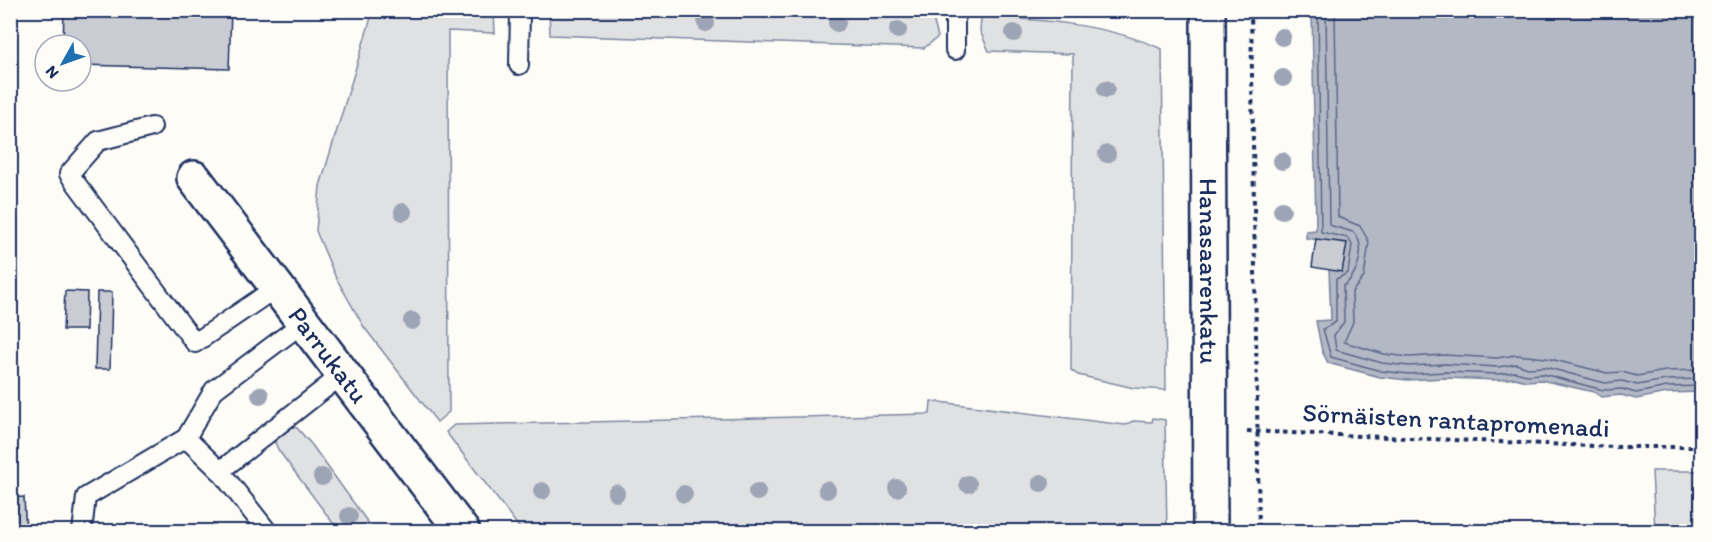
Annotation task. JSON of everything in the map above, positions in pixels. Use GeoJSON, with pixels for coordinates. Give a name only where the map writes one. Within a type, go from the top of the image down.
{"type":"FeatureCollection","features":[{"type":"Feature","properties":{"kind":"street","name":"Hanasaarenkatu"},"geometry":{"type":"LineString","coordinates":[[1208,10],[1210,531]]}},
{"type":"Feature","properties":{"kind":"street","name":"Parrukatu"},"geometry":{"type":"LineString","coordinates":[[194,178],[463,531]]}},
{"type":"Feature","properties":{"kind":"lane"},"geometry":{"type":"LineString","coordinates":[[519,65],[520,10]]}},
{"type":"Feature","properties":{"kind":"lane"},"geometry":{"type":"LineString","coordinates":[[955,10],[955,50]]}},
{"type":"Feature","properties":{"kind":"lane"},"geometry":{"type":"LineString","coordinates":[[152,127],[98,141],[69,174],[195,343],[277,286]]}},
{"type":"Feature","properties":{"kind":"lane"},"geometry":{"type":"LineString","coordinates":[[82,531],[86,497],[186,438],[214,390],[304,322]]}},
{"type":"Feature","properties":{"kind":"lane"},"geometry":{"type":"LineString","coordinates":[[220,471],[343,374]]}},
{"type":"Feature","properties":{"kind":"lane"},"geometry":{"type":"LineString","coordinates":[[186,438],[220,471],[268,531]]}},
{"type":"Feature","properties":{"kind":"path"},"geometry":{"type":"LineString","coordinates":[[1251,10],[1259,531]]}},
{"type":"Feature","properties":{"kind":"path","name":"Sörnäisten rantapromenadi"},"geometry":{"type":"LineString","coordinates":[[1208,429],[1615,447],[1701,447]]}},
{"type":"Feature","properties":{"kind":"shaded area"},"geometry":{"type":"Polygon","coordinates":[[[761,10],[932,15],[938,37],[924,48],[550,35],[549,11],[761,10]]]}},
{"type":"Feature","properties":{"kind":"shaded area"},"geometry":{"type":"Polygon","coordinates":[[[373,11],[494,11],[495,33],[448,31],[449,412],[437,422],[364,327],[335,276],[316,231],[320,186],[373,11]]]}},
{"type":"Feature","properties":{"kind":"shaded area"},"geometry":{"type":"Polygon","coordinates":[[[981,17],[1050,21],[1096,28],[1162,49],[1166,390],[1134,388],[1078,375],[1071,370],[1073,54],[989,51],[980,31],[981,17]]]}},
{"type":"Feature","properties":{"kind":"shaded area"},"geometry":{"type":"Polygon","coordinates":[[[931,401],[1125,425],[1133,421],[1152,422],[1153,418],[1165,420],[1167,531],[522,531],[446,432],[454,425],[930,414],[931,401]]]}},
{"type":"Feature","properties":{"kind":"shaded area"},"geometry":{"type":"Polygon","coordinates":[[[287,426],[297,428],[312,445],[374,531],[339,531],[275,443],[279,434],[287,426]]]}},
{"type":"Feature","properties":{"kind":"shaded area"},"geometry":{"type":"Polygon","coordinates":[[[1652,471],[1701,471],[1701,531],[1655,531],[1652,471]]]}},
{"type":"Feature","properties":{"kind":"water"},"geometry":{"type":"Polygon","coordinates":[[[1312,11],[1701,11],[1701,392],[1667,393],[1636,399],[1621,395],[1601,397],[1594,392],[1541,380],[1445,378],[1408,380],[1380,377],[1328,363],[1322,351],[1316,321],[1331,320],[1329,269],[1342,271],[1346,244],[1306,238],[1306,231],[1316,230],[1312,11]]]}},
{"type":"Feature","properties":{"kind":"building"},"geometry":{"type":"Polygon","coordinates":[[[64,10],[231,10],[229,69],[93,65],[93,33],[63,33],[64,10]]]}},
{"type":"Feature","properties":{"kind":"building"},"geometry":{"type":"Polygon","coordinates":[[[10,106],[18,106],[10,298],[10,106]]]}},
{"type":"Feature","properties":{"kind":"building"},"geometry":{"type":"Polygon","coordinates":[[[1316,239],[1347,243],[1342,272],[1312,267],[1316,239]]]}},
{"type":"Feature","properties":{"kind":"building"},"geometry":{"type":"Polygon","coordinates":[[[65,291],[87,292],[86,330],[63,330],[65,291]]]}},
{"type":"Feature","properties":{"kind":"building"},"geometry":{"type":"Polygon","coordinates":[[[97,292],[112,292],[110,369],[95,369],[97,292]]]}},
{"type":"Feature","properties":{"kind":"building"},"geometry":{"type":"Polygon","coordinates":[[[24,497],[26,532],[10,532],[10,498],[24,497]]]}}]}
